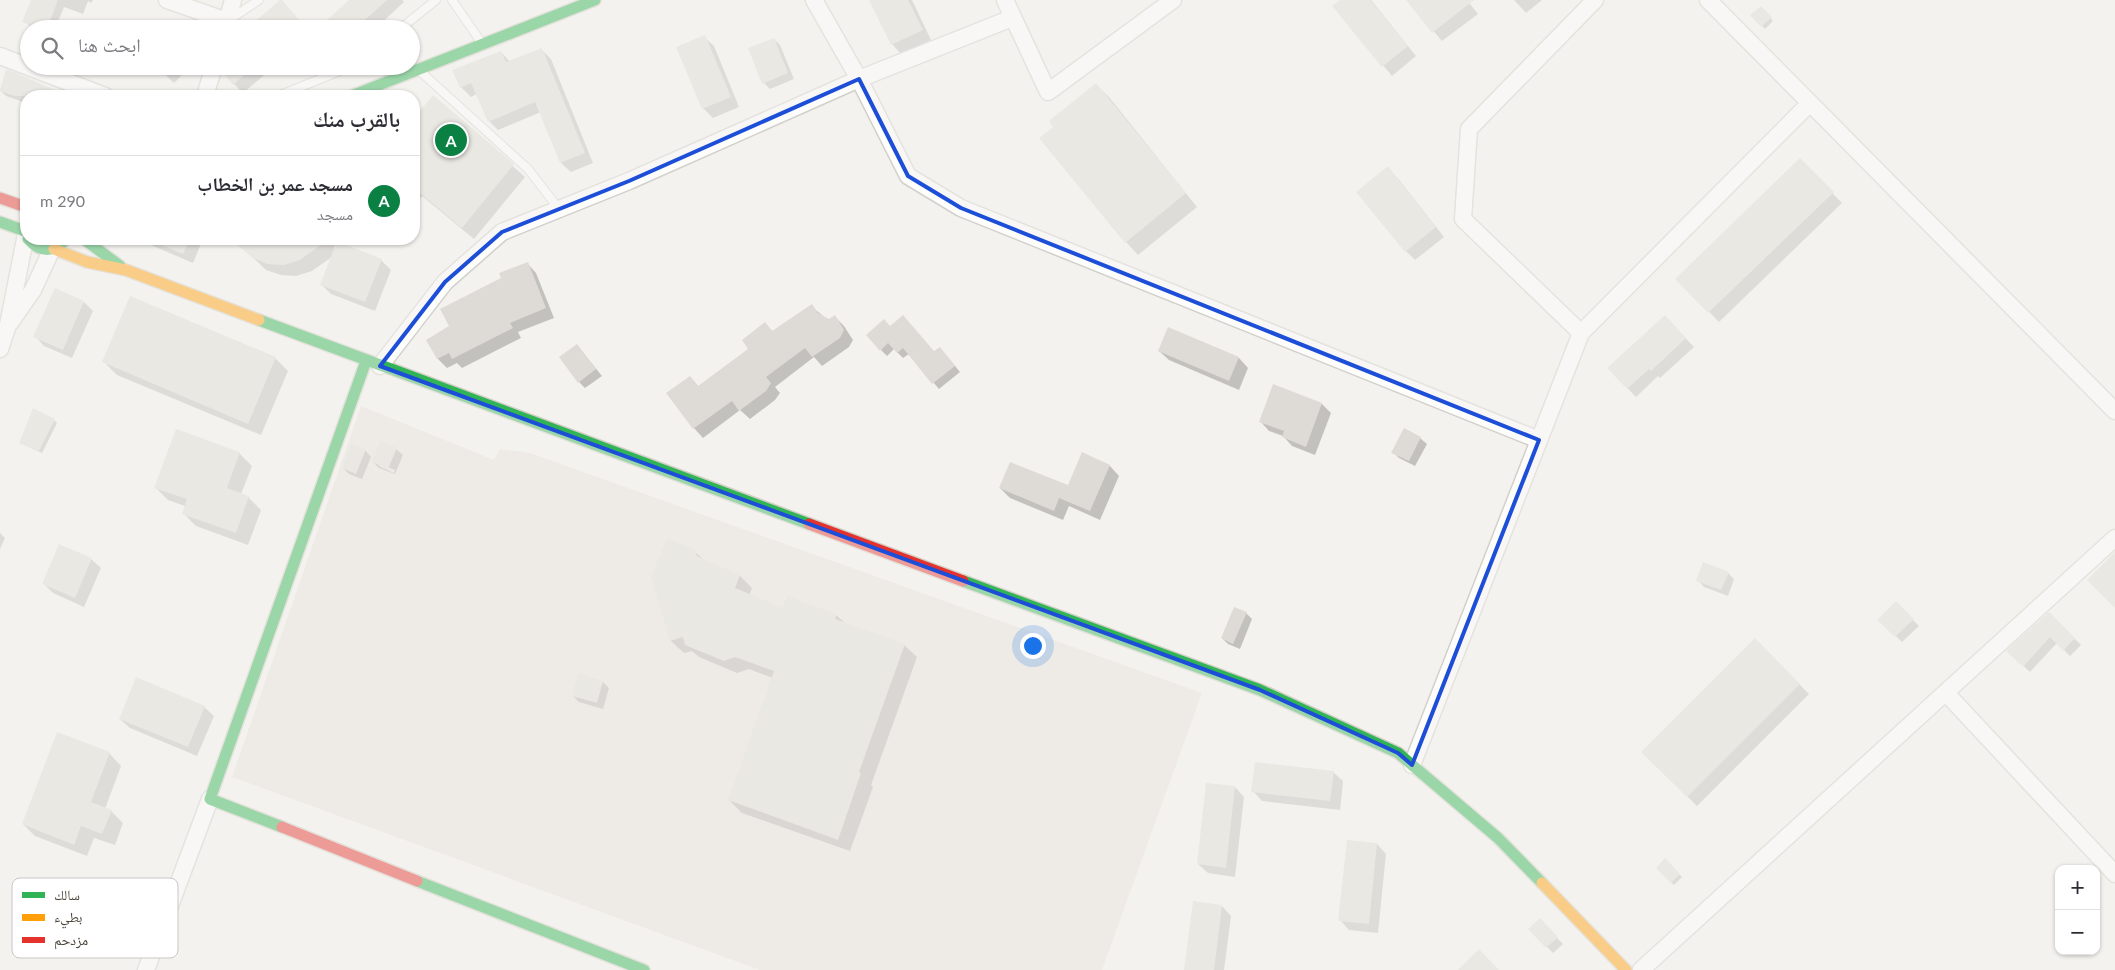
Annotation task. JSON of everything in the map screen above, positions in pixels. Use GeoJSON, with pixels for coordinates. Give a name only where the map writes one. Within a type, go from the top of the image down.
{"type":"FeatureCollection","features":[{"type":"Feature","properties":{"kind":"main road"},"geometry":{"type":"LineString","coordinates":[[420,68],[593,0]]}},
{"type":"Feature","properties":{"kind":"main road"},"geometry":{"type":"LineString","coordinates":[[366,90],[403,75]]}},
{"type":"Feature","properties":{"kind":"main road"},"geometry":{"type":"LineString","coordinates":[[0,198],[20,205]]}},
{"type":"Feature","properties":{"kind":"main road"},"geometry":{"type":"LineString","coordinates":[[0,222],[20,230]]}},
{"type":"Feature","properties":{"kind":"main road"},"geometry":{"type":"LineString","coordinates":[[35,245],[38,249],[53,250],[86,262],[126,270],[1260,690],[1398,753],[1498,838],[1626,970]]}},
{"type":"Feature","properties":{"kind":"main road"},"geometry":{"type":"LineString","coordinates":[[53,250],[62,245]]}},
{"type":"Feature","properties":{"kind":"main road"},"geometry":{"type":"LineString","coordinates":[[92,245],[126,270]]}},
{"type":"Feature","properties":{"kind":"main road"},"geometry":{"type":"LineString","coordinates":[[373,363],[210,799],[644,970]]}},
{"type":"Feature","properties":{"kind":"street"},"geometry":{"type":"LineString","coordinates":[[167,0],[214,20]]}},
{"type":"Feature","properties":{"kind":"street"},"geometry":{"type":"LineString","coordinates":[[227,20],[233,0]]}},
{"type":"Feature","properties":{"kind":"street"},"geometry":{"type":"LineString","coordinates":[[814,0],[859,79],[908,176],[961,208],[1539,440]]}},
{"type":"Feature","properties":{"kind":"street"},"geometry":{"type":"LineString","coordinates":[[1005,0],[1048,92],[1173,0]]}},
{"type":"Feature","properties":{"kind":"street"},"geometry":{"type":"LineString","coordinates":[[1581,333],[1463,219],[1469,128],[1595,0]]}},
{"type":"Feature","properties":{"kind":"street"},"geometry":{"type":"LineString","coordinates":[[1708,0],[2115,411]]}},
{"type":"Feature","properties":{"kind":"street"},"geometry":{"type":"LineString","coordinates":[[373,363],[445,282],[502,232],[629,181],[859,79],[1012,18]]}},
{"type":"Feature","properties":{"kind":"street"},"geometry":{"type":"LineString","coordinates":[[0,56],[20,64]]}},
{"type":"Feature","properties":{"kind":"street"},"geometry":{"type":"LineString","coordinates":[[50,75],[90,90]]}},
{"type":"Feature","properties":{"kind":"street"},"geometry":{"type":"LineString","coordinates":[[206,90],[211,75]]}},
{"type":"Feature","properties":{"kind":"street"},"geometry":{"type":"LineString","coordinates":[[1412,765],[1581,333],[1810,102]]}},
{"type":"Feature","properties":{"kind":"street"},"geometry":{"type":"LineString","coordinates":[[3,336],[23,245]]}},
{"type":"Feature","properties":{"kind":"street"},"geometry":{"type":"LineString","coordinates":[[3,336],[33,290],[53,250]]}},
{"type":"Feature","properties":{"kind":"street"},"geometry":{"type":"LineString","coordinates":[[1641,970],[2115,538]]}},
{"type":"Feature","properties":{"kind":"street"},"geometry":{"type":"LineString","coordinates":[[1946,693],[2115,874]]}},
{"type":"Feature","properties":{"kind":"street"},"geometry":{"type":"LineString","coordinates":[[178,884],[210,799]]}},
{"type":"Feature","properties":{"kind":"street"},"geometry":{"type":"LineString","coordinates":[[146,970],[150,958]]}},
{"type":"Feature","properties":{"kind":"lane"},"geometry":{"type":"LineString","coordinates":[[233,20],[259,0]]}},
{"type":"Feature","properties":{"kind":"lane"},"geometry":{"type":"LineString","coordinates":[[411,20],[436,0]]}},
{"type":"Feature","properties":{"kind":"lane"},"geometry":{"type":"LineString","coordinates":[[452,0],[482,44]]}},
{"type":"Feature","properties":{"kind":"lane"},"geometry":{"type":"LineString","coordinates":[[420,71],[528,169],[559,209]]}},
{"type":"Feature","properties":{"kind":"lane"},"geometry":{"type":"LineString","coordinates":[[293,90],[330,75]]}},
{"type":"Feature","properties":{"kind":"highlighted area"},"geometry":{"type":"Polygon","coordinates":[[[859,79],[908,176],[961,208],[1539,440],[1412,765],[1398,753],[1260,690],[380,366],[445,282],[502,232],[629,181],[859,79]]]}},
{"type":"Feature","properties":{"kind":"shaded area"},"geometry":{"type":"Polygon","coordinates":[[[361,406],[494,460],[500,449],[530,453],[1202,693],[1102,970],[760,970],[232,777],[361,406]]]}},
{"type":"Feature","properties":{"kind":"building"},"geometry":{"type":"Polygon","coordinates":[[[31,0],[58,0],[50,20],[23,20],[31,0]]]}},
{"type":"Feature","properties":{"kind":"building"},"geometry":{"type":"Polygon","coordinates":[[[282,0],[299,20],[257,20],[282,0]]]}},
{"type":"Feature","properties":{"kind":"building"},"geometry":{"type":"Polygon","coordinates":[[[349,0],[387,0],[365,20],[327,20],[349,0]]]}},
{"type":"Feature","properties":{"kind":"building"},"geometry":{"type":"Polygon","coordinates":[[[869,0],[908,0],[923,30],[891,45],[869,0]]]}},
{"type":"Feature","properties":{"kind":"building"},"geometry":{"type":"Polygon","coordinates":[[[1340,0],[1370,0],[1408,46],[1382,67],[1332,6],[1340,0]]]}},
{"type":"Feature","properties":{"kind":"building"},"geometry":{"type":"Polygon","coordinates":[[[1406,0],[1474,0],[1432,33],[1406,0]]]}},
{"type":"Feature","properties":{"kind":"building"},"geometry":{"type":"Polygon","coordinates":[[[1761,6],[1772,17],[1761,27],[1750,15],[1761,6]]]}},
{"type":"Feature","properties":{"kind":"building"},"geometry":{"type":"Polygon","coordinates":[[[705,35],[731,97],[702,109],[676,47],[705,35]]]}},
{"type":"Feature","properties":{"kind":"building"},"geometry":{"type":"Polygon","coordinates":[[[774,38],[788,73],[762,84],[748,48],[774,38]]]}},
{"type":"Feature","properties":{"kind":"building"},"geometry":{"type":"Polygon","coordinates":[[[542,48],[585,153],[560,163],[535,102],[488,122],[471,83],[460,88],[452,70],[501,51],[506,62],[542,48]]]}},
{"type":"Feature","properties":{"kind":"building"},"geometry":{"type":"Polygon","coordinates":[[[6,69],[55,90],[20,90],[20,96],[0,91],[6,69]]]}},
{"type":"Feature","properties":{"kind":"building"},"geometry":{"type":"Polygon","coordinates":[[[225,75],[244,75],[233,85],[225,75]]]}},
{"type":"Feature","properties":{"kind":"building"},"geometry":{"type":"Polygon","coordinates":[[[1096,83],[1186,193],[1125,243],[1039,138],[1053,127],[1049,121],[1096,83]]]}},
{"type":"Feature","properties":{"kind":"building"},"geometry":{"type":"Polygon","coordinates":[[[433,95],[514,164],[462,228],[420,193],[420,111],[433,95]]]}},
{"type":"Feature","properties":{"kind":"building"},"geometry":{"type":"Polygon","coordinates":[[[1800,158],[1834,192],[1708,313],[1675,279],[1800,158]]]}},
{"type":"Feature","properties":{"kind":"building"},"geometry":{"type":"Polygon","coordinates":[[[1388,166],[1436,227],[1405,252],[1356,192],[1388,166]]]}},
{"type":"Feature","properties":{"kind":"building"},"geometry":{"type":"Polygon","coordinates":[[[161,245],[187,245],[183,254],[161,245]]]}},
{"type":"Feature","properties":{"kind":"building"},"geometry":{"type":"Polygon","coordinates":[[[237,245],[321,245],[300,260],[284,265],[268,264],[253,258],[237,245]]]}},
{"type":"Feature","properties":{"kind":"building"},"geometry":{"type":"Polygon","coordinates":[[[335,245],[347,245],[382,259],[365,302],[320,285],[335,245]]]}},
{"type":"Feature","properties":{"kind":"building"},"geometry":{"type":"Polygon","coordinates":[[[528,262],[546,308],[510,323],[513,328],[452,359],[449,353],[437,359],[426,340],[449,326],[440,309],[501,278],[499,273],[528,262]]]}},
{"type":"Feature","properties":{"kind":"building"},"geometry":{"type":"Polygon","coordinates":[[[55,288],[84,301],[63,350],[33,337],[55,288]]]}},
{"type":"Feature","properties":{"kind":"building"},"geometry":{"type":"Polygon","coordinates":[[[130,296],[276,357],[248,424],[102,362],[130,296]]]}},
{"type":"Feature","properties":{"kind":"building"},"geometry":{"type":"Polygon","coordinates":[[[812,304],[818,313],[829,319],[835,315],[844,330],[840,338],[812,357],[805,348],[766,377],[771,383],[766,391],[739,411],[732,401],[693,429],[666,393],[690,376],[698,386],[748,349],[742,340],[765,322],[772,331],[812,304]]]}},
{"type":"Feature","properties":{"kind":"building"},"geometry":{"type":"Polygon","coordinates":[[[903,315],[934,351],[940,347],[955,366],[932,384],[903,348],[897,353],[888,343],[880,351],[866,335],[884,319],[890,326],[903,315]]]}},
{"type":"Feature","properties":{"kind":"building"},"geometry":{"type":"Polygon","coordinates":[[[1665,315],[1686,338],[1651,371],[1649,369],[1627,389],[1607,368],[1665,315]]]}},
{"type":"Feature","properties":{"kind":"building"},"geometry":{"type":"Polygon","coordinates":[[[1168,327],[1239,357],[1229,381],[1158,351],[1168,327]]]}},
{"type":"Feature","properties":{"kind":"building"},"geometry":{"type":"Polygon","coordinates":[[[577,344],[596,369],[578,383],[559,357],[577,344]]]}},
{"type":"Feature","properties":{"kind":"building"},"geometry":{"type":"Polygon","coordinates":[[[1273,384],[1322,403],[1306,447],[1282,437],[1284,431],[1259,422],[1273,384]]]}},
{"type":"Feature","properties":{"kind":"building"},"geometry":{"type":"Polygon","coordinates":[[[33,408],[55,419],[39,451],[19,443],[33,408]]]}},
{"type":"Feature","properties":{"kind":"building"},"geometry":{"type":"Polygon","coordinates":[[[1404,428],[1421,437],[1409,461],[1391,453],[1404,428]]]}},
{"type":"Feature","properties":{"kind":"building"},"geometry":{"type":"Polygon","coordinates":[[[176,429],[240,452],[227,488],[249,496],[236,533],[182,514],[187,499],[154,488],[176,429]]]}},
{"type":"Feature","properties":{"kind":"building"},"geometry":{"type":"Polygon","coordinates":[[[380,441],[397,448],[388,469],[372,462],[380,441]]]}},
{"type":"Feature","properties":{"kind":"building"},"geometry":{"type":"Polygon","coordinates":[[[351,444],[366,449],[356,474],[342,468],[351,444]]]}},
{"type":"Feature","properties":{"kind":"building"},"geometry":{"type":"Polygon","coordinates":[[[1082,452],[1110,465],[1090,511],[1059,498],[1054,511],[999,488],[1010,462],[1068,485],[1082,452]]]}},
{"type":"Feature","properties":{"kind":"building"},"geometry":{"type":"Polygon","coordinates":[[[667,538],[695,550],[697,556],[740,575],[735,588],[783,608],[787,596],[837,614],[835,619],[905,644],[859,772],[861,773],[838,840],[728,800],[774,671],[735,657],[724,661],[685,645],[683,637],[670,641],[651,577],[667,538]]]}},
{"type":"Feature","properties":{"kind":"building"},"geometry":{"type":"Polygon","coordinates":[[[59,544],[92,558],[75,598],[42,584],[59,544]]]}},
{"type":"Feature","properties":{"kind":"building"},"geometry":{"type":"Polygon","coordinates":[[[2115,552],[2115,608],[2087,580],[2115,552]]]}},
{"type":"Feature","properties":{"kind":"building"},"geometry":{"type":"Polygon","coordinates":[[[1703,562],[1729,572],[1721,590],[1696,581],[1703,562]]]}},
{"type":"Feature","properties":{"kind":"building"},"geometry":{"type":"Polygon","coordinates":[[[1896,601],[1914,619],[1895,637],[1877,620],[1896,601]]]}},
{"type":"Feature","properties":{"kind":"building"},"geometry":{"type":"Polygon","coordinates":[[[1234,607],[1247,612],[1233,644],[1221,638],[1234,607]]]}},
{"type":"Feature","properties":{"kind":"building"},"geometry":{"type":"Polygon","coordinates":[[[2049,612],[2075,638],[2063,651],[2050,637],[2023,667],[2006,651],[2049,612]]]}},
{"type":"Feature","properties":{"kind":"building"},"geometry":{"type":"Polygon","coordinates":[[[1755,638],[1800,684],[1687,797],[1641,752],[1755,638]]]}},
{"type":"Feature","properties":{"kind":"building"},"geometry":{"type":"Polygon","coordinates":[[[578,673],[603,681],[597,703],[572,696],[578,673]]]}},
{"type":"Feature","properties":{"kind":"building"},"geometry":{"type":"Polygon","coordinates":[[[136,677],[205,706],[188,747],[119,719],[136,677]]]}},
{"type":"Feature","properties":{"kind":"building"},"geometry":{"type":"Polygon","coordinates":[[[57,732],[110,752],[91,802],[112,810],[102,834],[81,826],[74,845],[22,824],[57,732]]]}},
{"type":"Feature","properties":{"kind":"building"},"geometry":{"type":"Polygon","coordinates":[[[1255,762],[1334,771],[1330,801],[1251,792],[1255,762]]]}},
{"type":"Feature","properties":{"kind":"building"},"geometry":{"type":"Polygon","coordinates":[[[1206,783],[1235,786],[1226,868],[1197,864],[1206,783]]]}},
{"type":"Feature","properties":{"kind":"building"},"geometry":{"type":"Polygon","coordinates":[[[1347,840],[1377,843],[1369,924],[1338,921],[1347,840]]]}},
{"type":"Feature","properties":{"kind":"building"},"geometry":{"type":"Polygon","coordinates":[[[1665,858],[1680,874],[1671,883],[1656,868],[1665,858]]]}},
{"type":"Feature","properties":{"kind":"building"},"geometry":{"type":"Polygon","coordinates":[[[1193,901],[1222,905],[1214,970],[1184,970],[1193,901]]]}},
{"type":"Feature","properties":{"kind":"building"},"geometry":{"type":"Polygon","coordinates":[[[1540,918],[1558,937],[1546,948],[1528,929],[1540,918]]]}},
{"type":"Feature","properties":{"kind":"building"},"geometry":{"type":"Polygon","coordinates":[[[1479,949],[1499,970],[1458,970],[1479,949]]]}},
{"type":"Feature","properties":{"kind":"traffic: fast"},"geometry":{"type":"LineString","coordinates":[[420,69],[595,0]]}},
{"type":"Feature","properties":{"kind":"traffic: fast"},"geometry":{"type":"LineString","coordinates":[[366,90],[404,75]]}},
{"type":"Feature","properties":{"kind":"traffic: fast"},"geometry":{"type":"LineString","coordinates":[[0,222],[20,229]]}},
{"type":"Feature","properties":{"kind":"traffic: fast"},"geometry":{"type":"LineString","coordinates":[[34,245],[47,250],[60,245]]}},
{"type":"Feature","properties":{"kind":"traffic: fast"},"geometry":{"type":"LineString","coordinates":[[92,245],[120,266]]}},
{"type":"Feature","properties":{"kind":"traffic: fast"},"geometry":{"type":"LineString","coordinates":[[259,320],[809,524]]}},
{"type":"Feature","properties":{"kind":"traffic: fast"},"geometry":{"type":"LineString","coordinates":[[282,827],[210,799],[366,361]]}},
{"type":"Feature","properties":{"kind":"traffic: fast"},"geometry":{"type":"LineString","coordinates":[[963,581],[1260,690],[1398,753],[1498,838],[1542,883]]}},
{"type":"Feature","properties":{"kind":"traffic: fast"},"geometry":{"type":"LineString","coordinates":[[417,881],[644,970]]}},
{"type":"Feature","properties":{"kind":"traffic: slow"},"geometry":{"type":"LineString","coordinates":[[54,249],[87,262],[126,270],[259,320]]}},
{"type":"Feature","properties":{"kind":"traffic: slow"},"geometry":{"type":"LineString","coordinates":[[1542,883],[1626,970]]}},
{"type":"Feature","properties":{"kind":"traffic: jam"},"geometry":{"type":"LineString","coordinates":[[0,198],[20,205]]}},
{"type":"Feature","properties":{"kind":"traffic: jam"},"geometry":{"type":"LineString","coordinates":[[809,524],[963,581]]}},
{"type":"Feature","properties":{"kind":"traffic: jam"},"geometry":{"type":"LineString","coordinates":[[282,827],[417,881]]}},
{"type":"Feature","properties":{"kind":"place","name":"مسجد عمر بن الخطاب"},"geometry":{"type":"Point","coordinates":[451,140]}}]}
